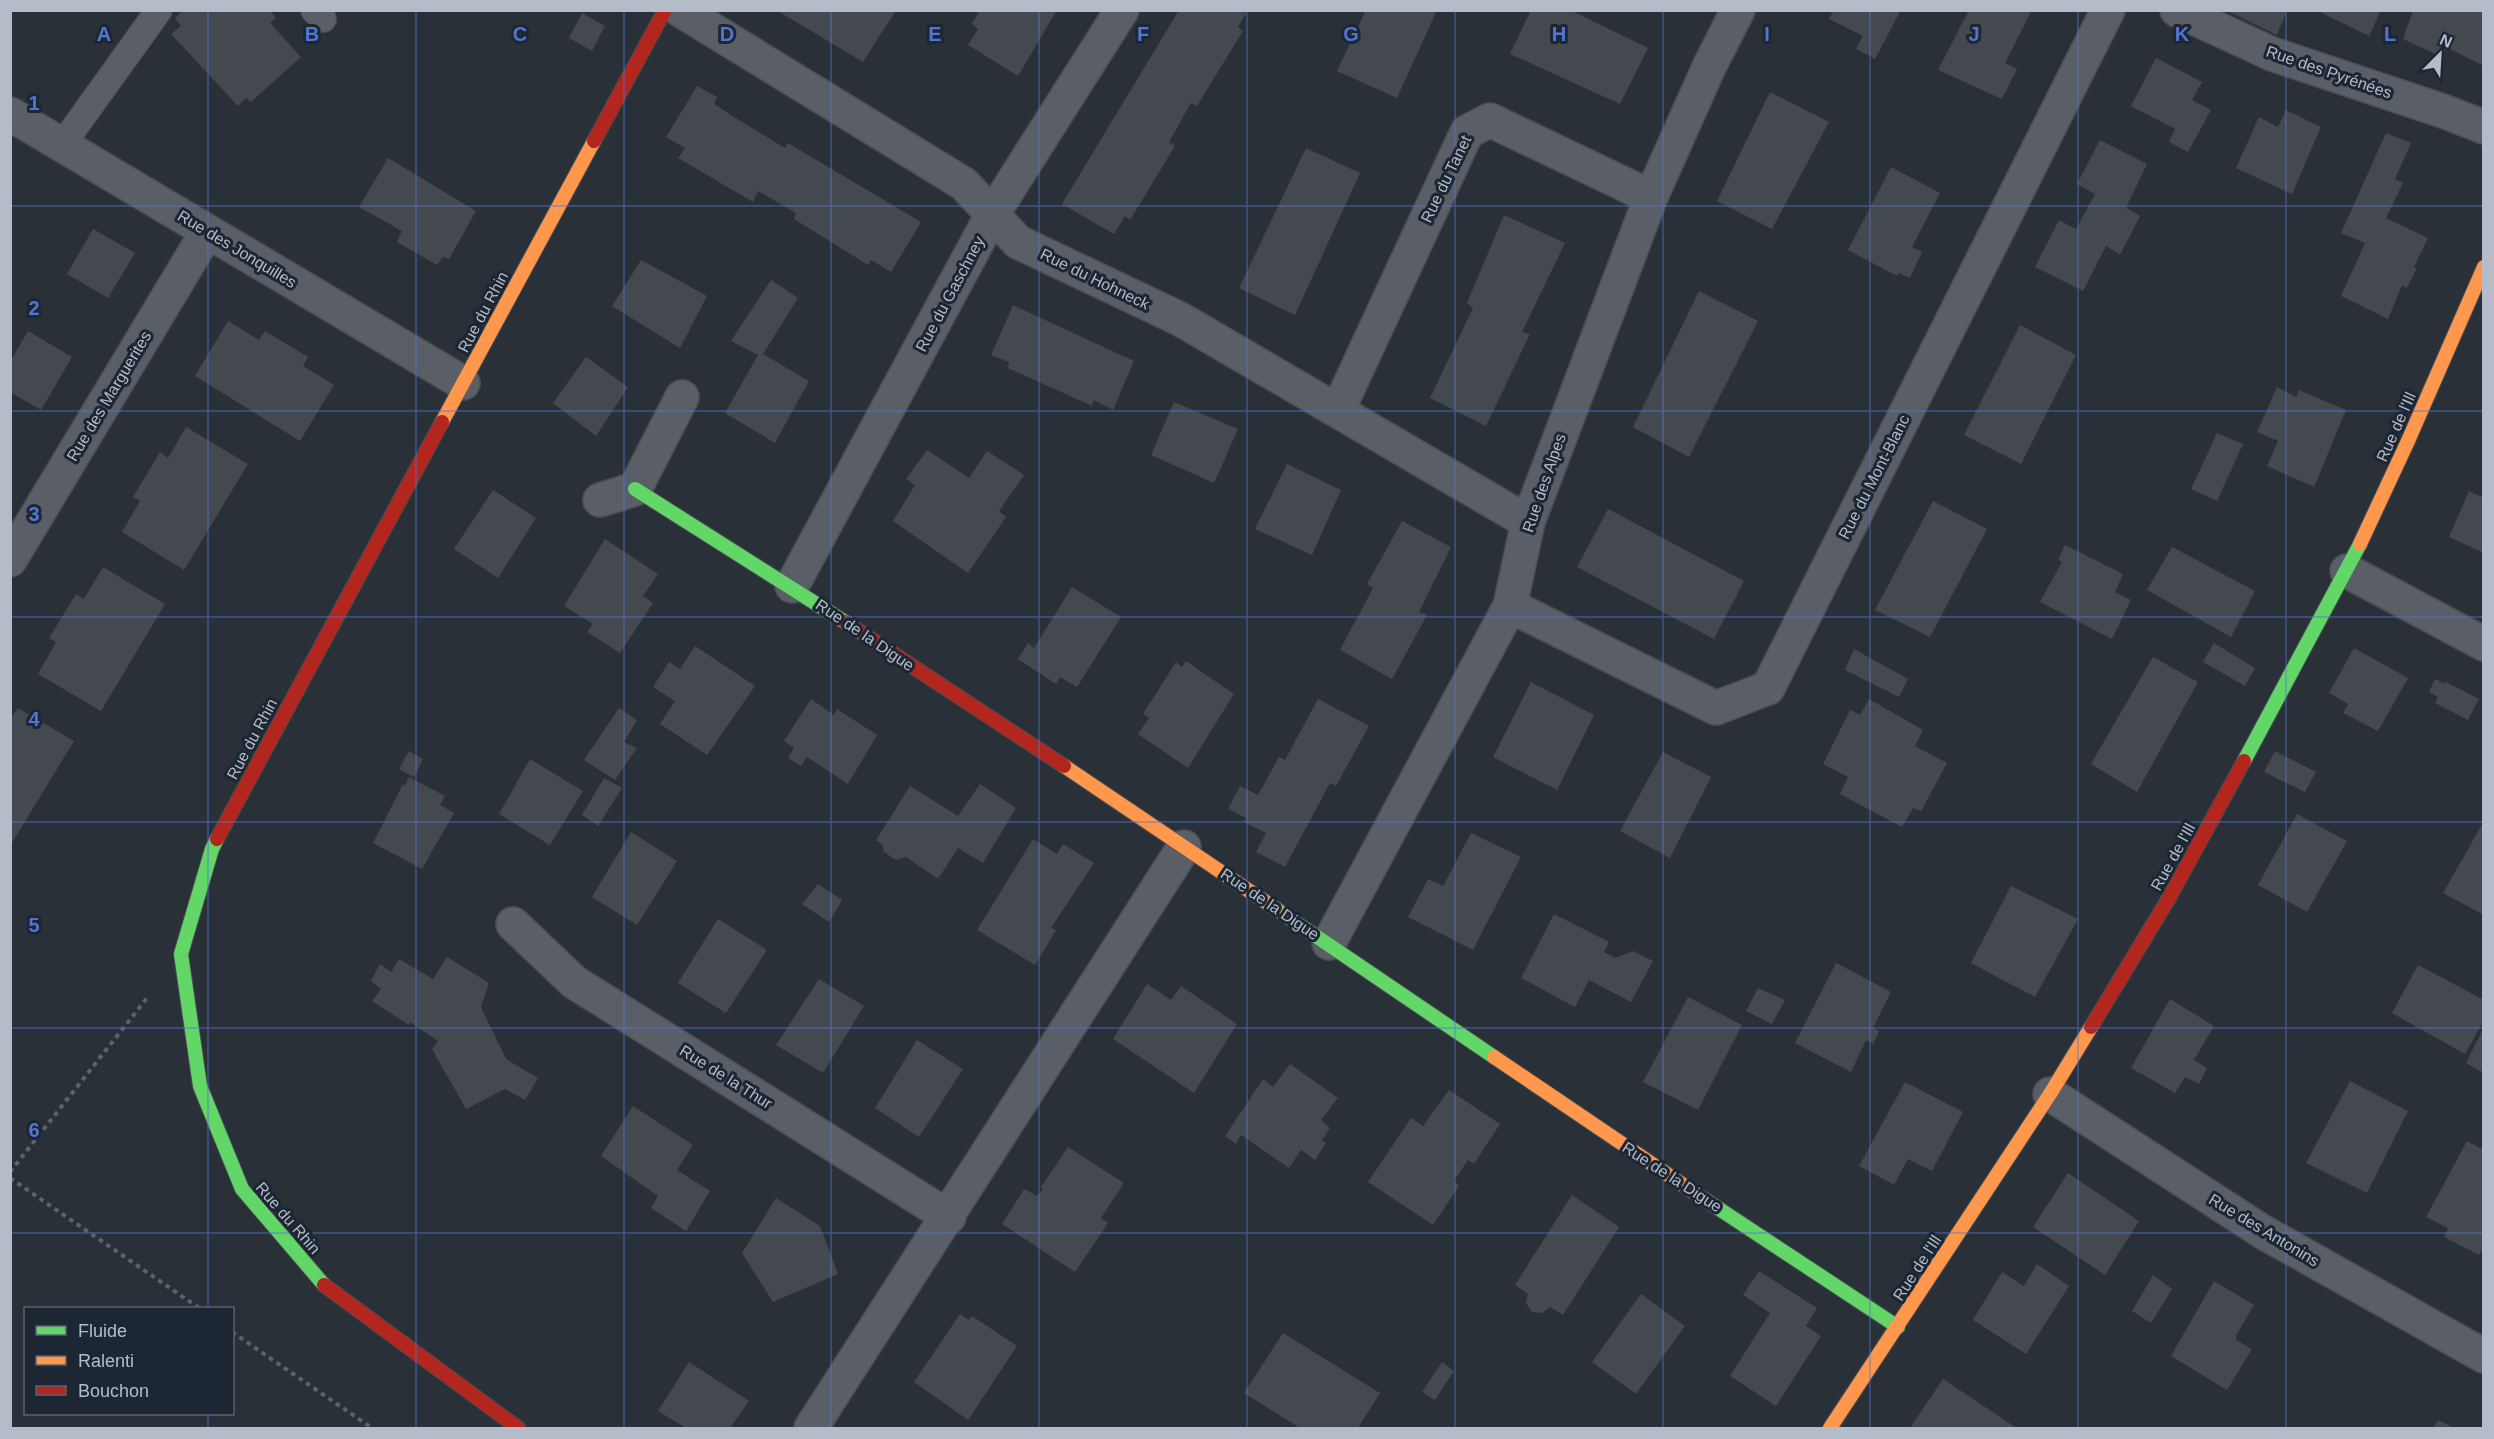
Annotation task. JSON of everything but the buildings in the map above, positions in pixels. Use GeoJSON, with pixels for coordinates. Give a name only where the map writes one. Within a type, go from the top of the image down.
{"type":"FeatureCollection","features":[{"type":"Feature","properties":{"kind":"street","name":"Rue du Rhin"},"geometry":{"type":"LineString","coordinates":[[518,1428],[324,1285],[242,1190],[200,1086],[181,954],[212,849],[665,10]]}},
{"type":"Feature","properties":{"kind":"street","name":"Rue du Hohneck"},"geometry":{"type":"LineString","coordinates":[[680,10],[964,184],[1018,242],[1180,319],[1528,522]]}},
{"type":"Feature","properties":{"kind":"street","name":"Rue du Gaschney"},"geometry":{"type":"LineString","coordinates":[[792,586],[992,215],[1122,10]]}},
{"type":"Feature","properties":{"kind":"street","name":"Rue des Alpes"},"geometry":{"type":"LineString","coordinates":[[1329,943],[1510,606],[1528,522],[1651,196],[1738,10]]}},
{"type":"Feature","properties":{"kind":"street","name":"Rue du Mont-Blanc"},"geometry":{"type":"LineString","coordinates":[[1510,606],[1716,708],[1768,688],[2108,10]]}},
{"type":"Feature","properties":{"kind":"street","name":"Rue des Pyrénées"},"geometry":{"type":"LineString","coordinates":[[2176,10],[2272,54],[2484,127]]}},
{"type":"Feature","properties":{"kind":"street","name":"Rue des Jonquilles"},"geometry":{"type":"LineString","coordinates":[[10,114],[464,383]]}},
{"type":"Feature","properties":{"kind":"street","name":"Rue du Tanet"},"geometry":{"type":"LineString","coordinates":[[1338,410],[1467,132],[1490,120],[1651,196]]}},
{"type":"Feature","properties":{"kind":"street","name":"Rue des Marguerites"},"geometry":{"type":"LineString","coordinates":[[10,560],[207,232]]}},
{"type":"Feature","properties":{"kind":"street","name":"Rue de l'Ill"},"geometry":{"type":"LineString","coordinates":[[1830,1428],[2050,1094],[2169,898],[2348,571],[2484,267]]}},
{"type":"Feature","properties":{"kind":"street"},"geometry":{"type":"LineString","coordinates":[[600,500],[635,489],[682,398]]}},
{"type":"Feature","properties":{"kind":"street","name":"Rue de la Digue"},"geometry":{"type":"LineString","coordinates":[[635,489],[792,586],[1329,943],[1583,1119],[1898,1327]]}},
{"type":"Feature","properties":{"kind":"street"},"geometry":{"type":"LineString","coordinates":[[2348,571],[2484,644]]}},
{"type":"Feature","properties":{"kind":"street"},"geometry":{"type":"LineString","coordinates":[[811,1428],[1184,847]]}},
{"type":"Feature","properties":{"kind":"street","name":"Rue de la Thur"},"geometry":{"type":"LineString","coordinates":[[513,924],[574,982],[948,1216]]}},
{"type":"Feature","properties":{"kind":"street","name":"Rue des Antonins"},"geometry":{"type":"LineString","coordinates":[[2050,1094],[2263,1232],[2484,1356]]}},
{"type":"Feature","properties":{"kind":"lane"},"geometry":{"type":"LineString","coordinates":[[62,145],[159,10]]}},
{"type":"Feature","properties":{"kind":"path"},"geometry":{"type":"LineString","coordinates":[[10,1172],[181,954]]}},
{"type":"Feature","properties":{"kind":"path"},"geometry":{"type":"LineString","coordinates":[[10,1178],[198,1307]]}},
{"type":"Feature","properties":{"kind":"path"},"geometry":{"type":"LineString","coordinates":[[234,1333],[372,1428]]}},
{"type":"Feature","properties":{"kind":"traffic: fast"},"geometry":{"type":"LineString","coordinates":[[635,489],[845,622]]}},
{"type":"Feature","properties":{"kind":"traffic: fast"},"geometry":{"type":"LineString","coordinates":[[2244,761],[2360,544]]}},
{"type":"Feature","properties":{"kind":"traffic: fast"},"geometry":{"type":"LineString","coordinates":[[217,839],[181,954],[200,1086],[242,1189],[324,1285]]}},
{"type":"Feature","properties":{"kind":"traffic: fast"},"geometry":{"type":"LineString","coordinates":[[1276,909],[1494,1057]]}},
{"type":"Feature","properties":{"kind":"traffic: fast"},"geometry":{"type":"LineString","coordinates":[[1692,1191],[1898,1327]]}},
{"type":"Feature","properties":{"kind":"traffic: slow"},"geometry":{"type":"LineString","coordinates":[[442,422],[594,141]]}},
{"type":"Feature","properties":{"kind":"traffic: slow"},"geometry":{"type":"LineString","coordinates":[[2360,544],[2484,267]]}},
{"type":"Feature","properties":{"kind":"traffic: slow"},"geometry":{"type":"LineString","coordinates":[[1064,766],[1276,909]]}},
{"type":"Feature","properties":{"kind":"traffic: slow"},"geometry":{"type":"LineString","coordinates":[[1830,1428],[2050,1094],[2091,1027]]}},
{"type":"Feature","properties":{"kind":"traffic: slow"},"geometry":{"type":"LineString","coordinates":[[1494,1057],[1692,1191]]}},
{"type":"Feature","properties":{"kind":"traffic: jam"},"geometry":{"type":"LineString","coordinates":[[594,141],[665,10]]}},
{"type":"Feature","properties":{"kind":"traffic: jam"},"geometry":{"type":"LineString","coordinates":[[217,839],[442,422]]}},
{"type":"Feature","properties":{"kind":"traffic: jam"},"geometry":{"type":"LineString","coordinates":[[845,622],[1064,766]]}},
{"type":"Feature","properties":{"kind":"traffic: jam"},"geometry":{"type":"LineString","coordinates":[[2091,1027],[2169,898],[2244,761]]}},
{"type":"Feature","properties":{"kind":"traffic: jam"},"geometry":{"type":"LineString","coordinates":[[324,1285],[518,1428]]}}]}
